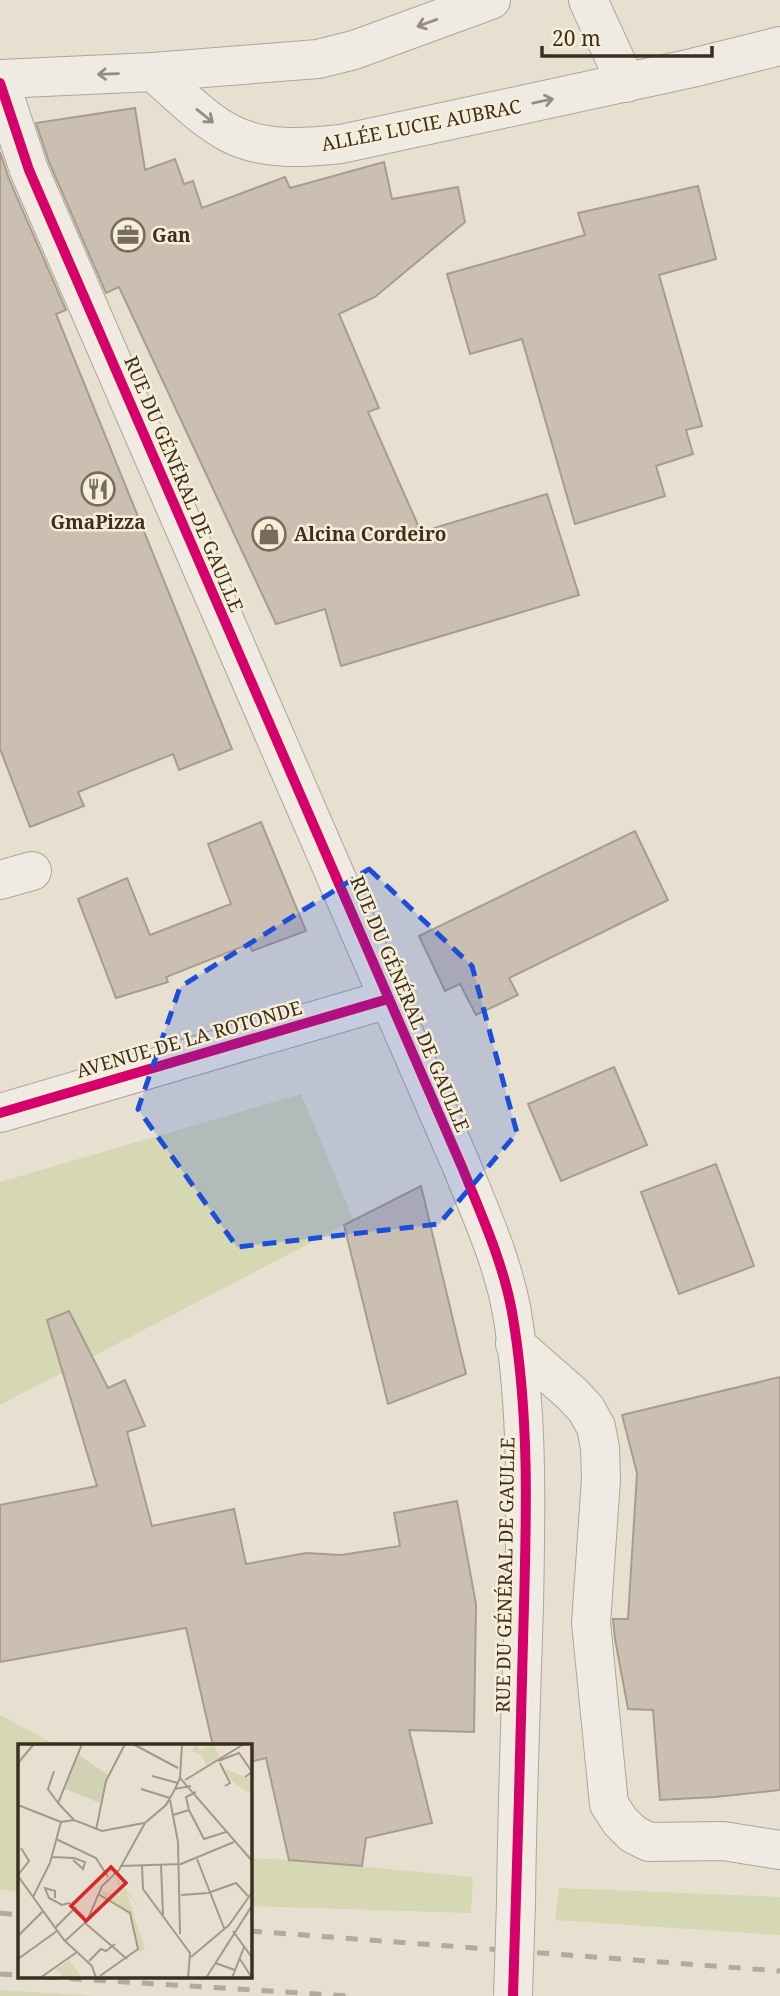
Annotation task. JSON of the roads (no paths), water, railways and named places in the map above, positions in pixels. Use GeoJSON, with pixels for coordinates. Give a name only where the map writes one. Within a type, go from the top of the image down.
{"type":"FeatureCollection","features":[{"type":"Feature","properties":{"kind":"street"},"geometry":{"type":"LineString","coordinates":[[0,81],[318,59],[354,50],[491,0]]}},
{"type":"Feature","properties":{"kind":"street"},"geometry":{"type":"LineString","coordinates":[[588,0],[626,83]]}},
{"type":"Feature","properties":{"kind":"street","name":"ALLÉE LUCIE AUBRAC"},"geometry":{"type":"LineString","coordinates":[[153,72],[209,121],[230,134],[252,142],[308,148],[341,144],[626,83],[780,46]]}},
{"type":"Feature","properties":{"kind":"street","name":"RUE DU GÉNÉRAL DE GAULLE"},"geometry":{"type":"LineString","coordinates":[[0,81],[29,170],[491,1240],[512,1312],[523,1387],[526,1530],[513,1996]]}},
{"type":"Feature","properties":{"kind":"street","name":"AVENUE DE LA ROTONDE"},"geometry":{"type":"LineString","coordinates":[[0,1112],[388,999]]}},
{"type":"Feature","properties":{"kind":"street"},"geometry":{"type":"LineString","coordinates":[[516,1344],[586,1409],[596,1427],[601,1479],[591,1623],[609,1804],[633,1834],[649,1842],[723,1841],[780,1850]]}},
{"type":"Feature","properties":{"kind":"railway"},"geometry":{"type":"LineString","coordinates":[[0,1913],[18,1915]]}},
{"type":"Feature","properties":{"kind":"railway"},"geometry":{"type":"LineString","coordinates":[[252,1931],[780,1971]]}},
{"type":"Feature","properties":{"kind":"railway"},"geometry":{"type":"LineString","coordinates":[[0,1974],[18,1975]]}},
{"type":"Feature","properties":{"kind":"railway"},"geometry":{"type":"LineString","coordinates":[[78,1979],[351,1996]]}},
{"type":"Feature","properties":{"kind":"place","name":"Gan"},"geometry":{"type":"Point","coordinates":[128,235]}},
{"type":"Feature","properties":{"kind":"place","name":"GmaPizza"},"geometry":{"type":"Point","coordinates":[98,489]}},
{"type":"Feature","properties":{"kind":"place","name":"Alcina Cordeiro"},"geometry":{"type":"Point","coordinates":[269,534]}}]}
